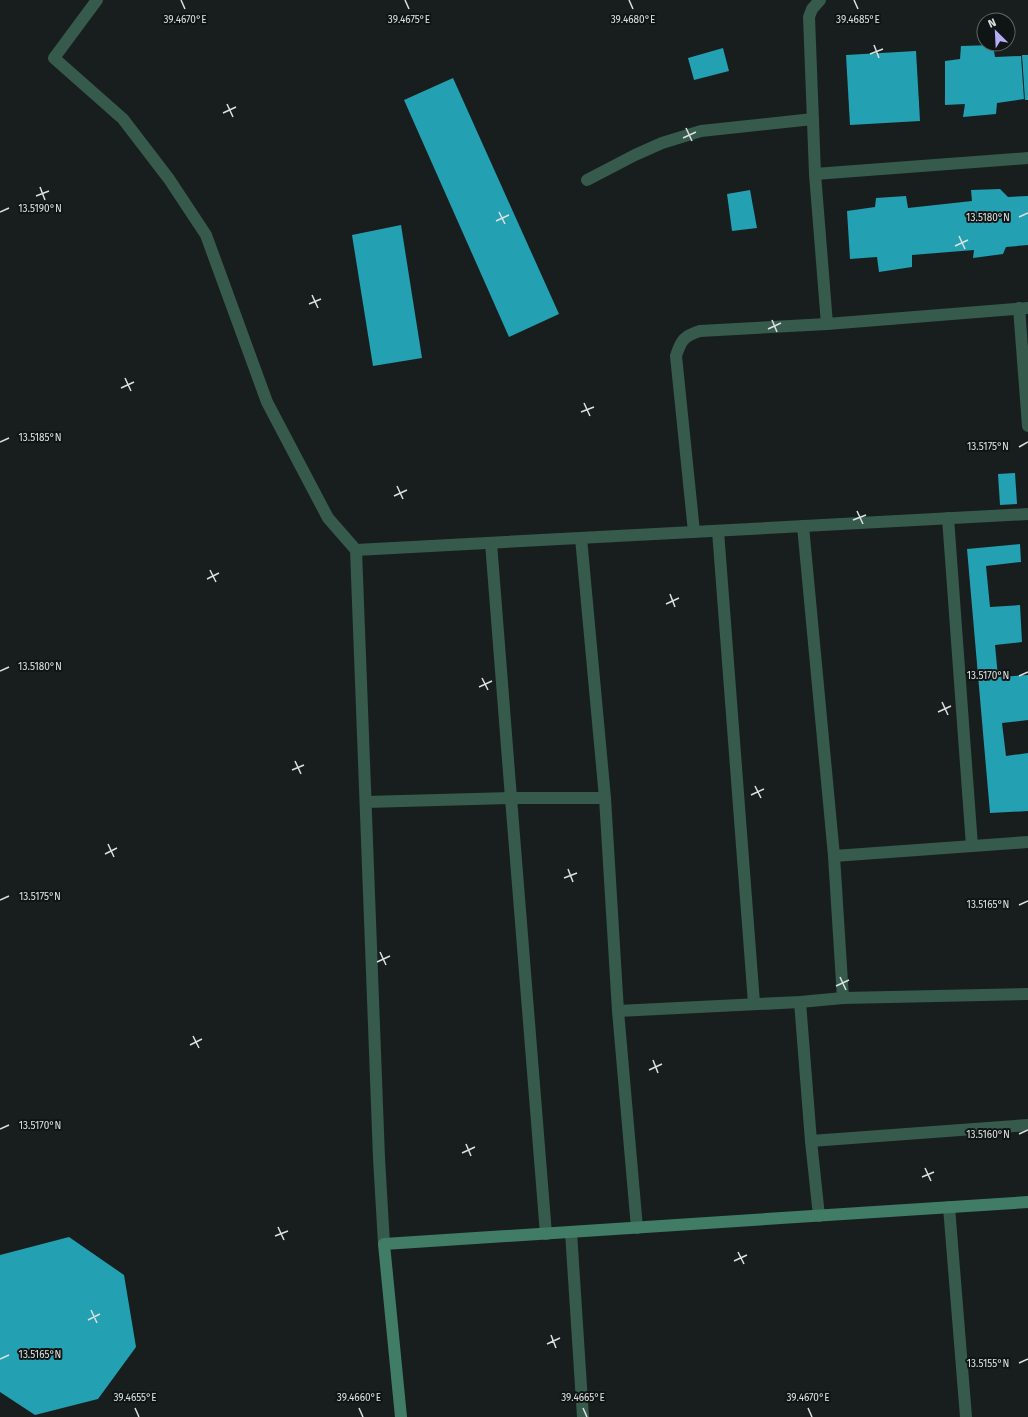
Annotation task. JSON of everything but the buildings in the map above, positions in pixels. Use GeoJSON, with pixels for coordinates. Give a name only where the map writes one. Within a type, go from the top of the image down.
{"type":"FeatureCollection","features":[{"type":"Feature","properties":{"kind":"street"},"geometry":{"type":"LineString","coordinates":[[97,0],[54,58],[123,119],[169,179],[206,235],[267,402],[328,518],[356,550],[379,1158],[384,1244],[401,1417]]}},
{"type":"Feature","properties":{"kind":"street"},"geometry":{"type":"LineString","coordinates":[[820,0],[812,9],[809,17],[815,174],[827,324]]}},
{"type":"Feature","properties":{"kind":"street"},"geometry":{"type":"LineString","coordinates":[[587,180],[655,146],[701,130],[813,119]]}},
{"type":"Feature","properties":{"kind":"street"},"geometry":{"type":"LineString","coordinates":[[815,174],[1028,158]]}},
{"type":"Feature","properties":{"kind":"street"},"geometry":{"type":"LineString","coordinates":[[694,532],[676,356],[683,339],[700,331],[827,324],[1023,308],[1028,426]]}},
{"type":"Feature","properties":{"kind":"street"},"geometry":{"type":"LineString","coordinates":[[356,550],[1028,514]]}},
{"type":"Feature","properties":{"kind":"street"},"geometry":{"type":"LineString","coordinates":[[948,518],[972,846]]}},
{"type":"Feature","properties":{"kind":"street"},"geometry":{"type":"LineString","coordinates":[[803,526],[834,856],[843,998]]}},
{"type":"Feature","properties":{"kind":"street"},"geometry":{"type":"LineString","coordinates":[[718,531],[754,1003]]}},
{"type":"Feature","properties":{"kind":"street"},"geometry":{"type":"LineString","coordinates":[[581,538],[605,798],[618,1011],[637,1228]]}},
{"type":"Feature","properties":{"kind":"street"},"geometry":{"type":"LineString","coordinates":[[492,543],[546,1234]]}},
{"type":"Feature","properties":{"kind":"street"},"geometry":{"type":"LineString","coordinates":[[366,802],[511,798],[605,798]]}},
{"type":"Feature","properties":{"kind":"street"},"geometry":{"type":"LineString","coordinates":[[834,856],[1028,842]]}},
{"type":"Feature","properties":{"kind":"street"},"geometry":{"type":"LineString","coordinates":[[618,1011],[754,1003],[800,1002],[843,998],[1028,994]]}},
{"type":"Feature","properties":{"kind":"street"},"geometry":{"type":"LineString","coordinates":[[800,1002],[811,1142],[819,1216]]}},
{"type":"Feature","properties":{"kind":"street"},"geometry":{"type":"LineString","coordinates":[[811,1142],[1028,1126]]}},
{"type":"Feature","properties":{"kind":"street"},"geometry":{"type":"LineString","coordinates":[[384,1244],[1028,1202]]}},
{"type":"Feature","properties":{"kind":"street"},"geometry":{"type":"LineString","coordinates":[[949,1207],[966,1417]]}},
{"type":"Feature","properties":{"kind":"street"},"geometry":{"type":"LineString","coordinates":[[571,1232],[583,1417]]}}]}
